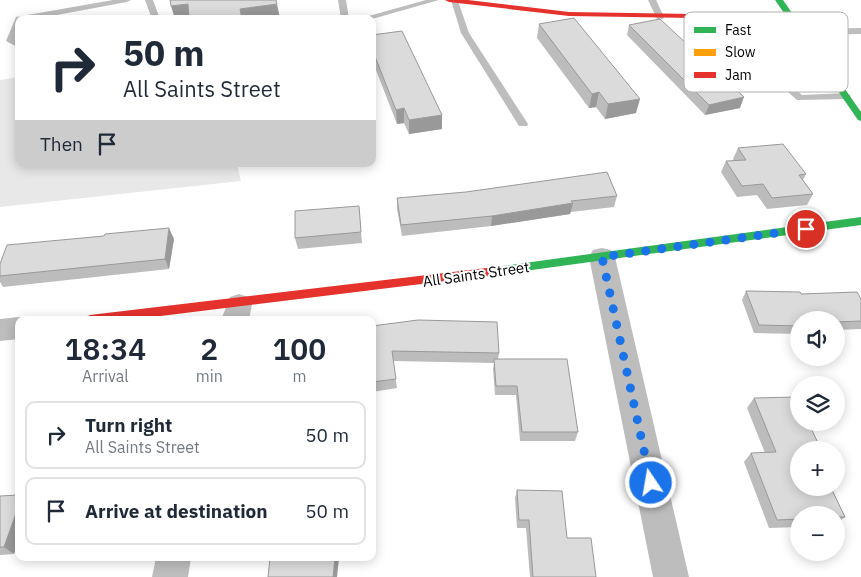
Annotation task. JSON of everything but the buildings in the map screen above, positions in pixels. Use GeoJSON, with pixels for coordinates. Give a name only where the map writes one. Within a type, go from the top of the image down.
{"type":"FeatureCollection","features":[{"type":"Feature","properties":{"kind":"street"},"geometry":{"type":"LineString","coordinates":[[778,0],[788,12]]}},
{"type":"Feature","properties":{"kind":"street"},"geometry":{"type":"LineString","coordinates":[[451,1],[546,12],[684,17]]}},
{"type":"Feature","properties":{"kind":"street"},"geometry":{"type":"LineString","coordinates":[[844,92],[861,118]]}},
{"type":"Feature","properties":{"kind":"street","name":"All Saints Street"},"geometry":{"type":"LineString","coordinates":[[164,316],[237,312],[602,257],[861,221]]}},
{"type":"Feature","properties":{"kind":"street"},"geometry":{"type":"LineString","coordinates":[[602,257],[671,577]]}},
{"type":"Feature","properties":{"kind":"street"},"geometry":{"type":"LineString","coordinates":[[0,330],[15,328]]}},
{"type":"Feature","properties":{"kind":"street"},"geometry":{"type":"LineString","coordinates":[[170,577],[173,561]]}},
{"type":"Feature","properties":{"kind":"lane"},"geometry":{"type":"LineString","coordinates":[[42,15],[127,0]]}},
{"type":"Feature","properties":{"kind":"lane"},"geometry":{"type":"LineString","coordinates":[[149,0],[155,15]]}},
{"type":"Feature","properties":{"kind":"lane"},"geometry":{"type":"LineString","coordinates":[[342,0],[344,15]]}},
{"type":"Feature","properties":{"kind":"lane"},"geometry":{"type":"LineString","coordinates":[[376,15],[435,0]]}},
{"type":"Feature","properties":{"kind":"lane"},"geometry":{"type":"LineString","coordinates":[[652,0],[660,17]]}},
{"type":"Feature","properties":{"kind":"lane"},"geometry":{"type":"LineString","coordinates":[[451,1],[465,34],[523,124]]}},
{"type":"Feature","properties":{"kind":"lane"},"geometry":{"type":"LineString","coordinates":[[15,29],[10,41],[15,43]]}},
{"type":"Feature","properties":{"kind":"lane"},"geometry":{"type":"LineString","coordinates":[[848,31],[861,31]]}},
{"type":"Feature","properties":{"kind":"lane"},"geometry":{"type":"LineString","coordinates":[[793,92],[800,98],[846,96]]}},
{"type":"Feature","properties":{"kind":"shaded area"},"geometry":{"type":"Polygon","coordinates":[[[15,78],[15,167],[238,167],[241,181],[0,207],[0,80],[15,78]]]}},
{"type":"Feature","properties":{"kind":"traffic: fast"},"geometry":{"type":"LineString","coordinates":[[779,0],[787,12]]}},
{"type":"Feature","properties":{"kind":"traffic: fast"},"geometry":{"type":"LineString","coordinates":[[843,92],[861,118]]}},
{"type":"Feature","properties":{"kind":"traffic: fast"},"geometry":{"type":"LineString","coordinates":[[495,271],[861,221]]}},
{"type":"Feature","properties":{"kind":"traffic: jam"},"geometry":{"type":"LineString","coordinates":[[449,0],[569,14],[684,16]]}},
{"type":"Feature","properties":{"kind":"traffic: jam"},"geometry":{"type":"LineString","coordinates":[[123,316],[495,271]]}},
{"type":"Feature","properties":{"kind":"route"},"geometry":{"type":"LineString","coordinates":[[651,483],[602,257],[806,229]]}}]}
